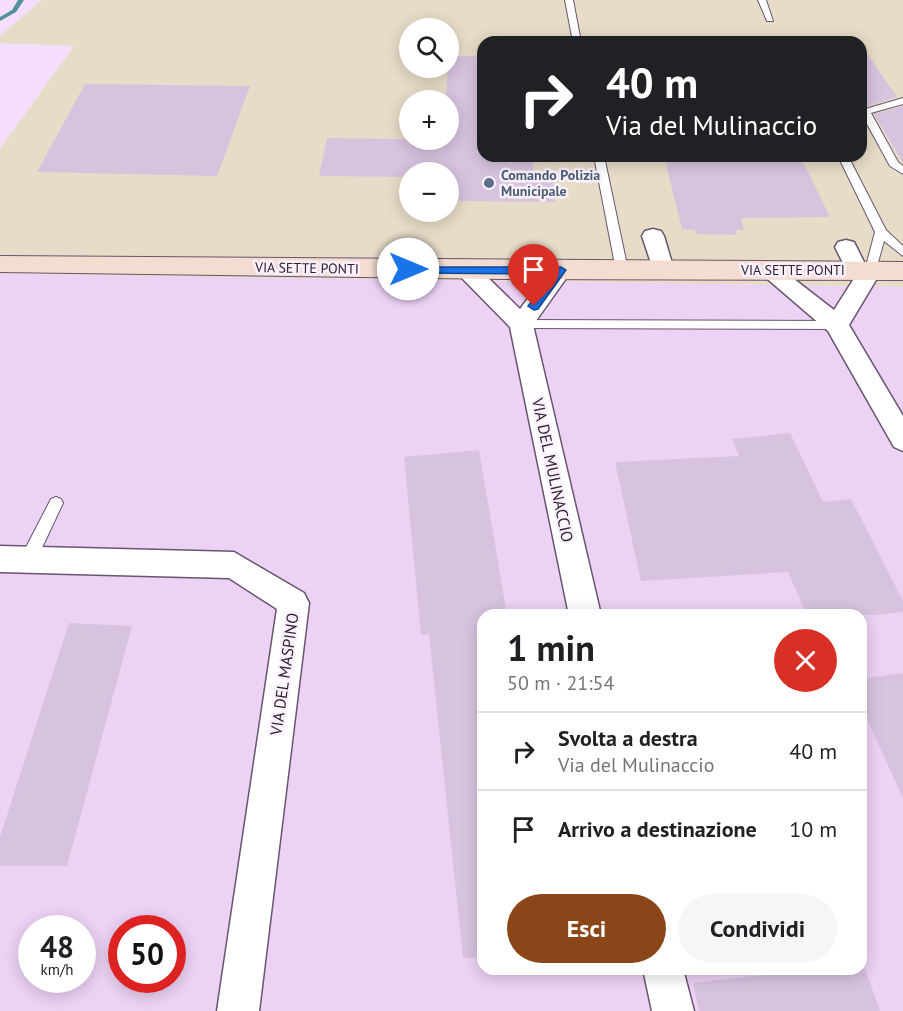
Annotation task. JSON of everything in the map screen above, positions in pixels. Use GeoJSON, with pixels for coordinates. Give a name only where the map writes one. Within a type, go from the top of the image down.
{"type":"FeatureCollection","features":[{"type":"Feature","properties":{"kind":"main road","name":"VIA SETTE PONTI"},"geometry":{"type":"LineString","coordinates":[[0,264],[467,270],[903,271]]}},
{"type":"Feature","properties":{"kind":"street"},"geometry":{"type":"LineString","coordinates":[[653,236],[663,270]]}},
{"type":"Feature","properties":{"kind":"street"},"geometry":{"type":"LineString","coordinates":[[837,325],[864,270],[846,247]]}},
{"type":"Feature","properties":{"kind":"street"},"geometry":{"type":"LineString","coordinates":[[467,270],[520,324],[561,270]]}},
{"type":"Feature","properties":{"kind":"street"},"geometry":{"type":"LineString","coordinates":[[768,270],[837,325],[903,440]]}},
{"type":"Feature","properties":{"kind":"street","name":"VIA DEL MULINACCIO"},"geometry":{"type":"LineString","coordinates":[[520,324],[584,609]]}},
{"type":"Feature","properties":{"kind":"street","name":"VIA DEL MASPINO"},"geometry":{"type":"LineString","coordinates":[[14,560],[234,565],[293,603],[238,1011]]}},
{"type":"Feature","properties":{"kind":"street"},"geometry":{"type":"LineString","coordinates":[[664,975],[673,1011]]}},
{"type":"Feature","properties":{"kind":"lane"},"geometry":{"type":"LineString","coordinates":[[569,0],[576,36]]}},
{"type":"Feature","properties":{"kind":"lane"},"geometry":{"type":"LineString","coordinates":[[762,0],[770,19]]}},
{"type":"Feature","properties":{"kind":"lane"},"geometry":{"type":"LineString","coordinates":[[867,111],[903,101]]}},
{"type":"Feature","properties":{"kind":"lane"},"geometry":{"type":"LineString","coordinates":[[867,116],[894,164],[903,171]]}},
{"type":"Feature","properties":{"kind":"lane"},"geometry":{"type":"LineString","coordinates":[[601,162],[622,270]]}},
{"type":"Feature","properties":{"kind":"lane"},"geometry":{"type":"LineString","coordinates":[[846,162],[881,232],[903,252]]}},
{"type":"Feature","properties":{"kind":"lane"},"geometry":{"type":"LineString","coordinates":[[864,270],[881,232]]}},
{"type":"Feature","properties":{"kind":"lane"},"geometry":{"type":"LineString","coordinates":[[520,324],[837,325]]}},
{"type":"Feature","properties":{"kind":"lane"},"geometry":{"type":"LineString","coordinates":[[14,560],[56,503]]}},
{"type":"Feature","properties":{"kind":"shaded area"},"geometry":{"type":"Polygon","coordinates":[[[42,0],[903,0],[903,287],[0,274],[0,149],[74,46],[0,43],[0,36],[42,0]]]}},
{"type":"Feature","properties":{"kind":"shaded area"},"geometry":{"type":"Polygon","coordinates":[[[0,274],[903,287],[903,1011],[0,1011],[0,274]]]}},
{"type":"Feature","properties":{"kind":"building"},"geometry":{"type":"Polygon","coordinates":[[[867,54],[897,97],[867,106],[867,54]]]}},
{"type":"Feature","properties":{"kind":"building","name":"Comando Polizia Municipale"},"geometry":{"type":"Polygon","coordinates":[[[459,56],[477,56],[477,162],[533,162],[534,172],[552,172],[555,202],[459,201],[459,162],[399,162],[399,177],[319,176],[327,138],[399,139],[399,150],[459,150],[459,90],[446,90],[447,78],[459,78],[459,56]]]}},
{"type":"Feature","properties":{"kind":"building"},"geometry":{"type":"Polygon","coordinates":[[[85,84],[250,86],[217,176],[37,172],[85,84]]]}},
{"type":"Feature","properties":{"kind":"building"},"geometry":{"type":"Polygon","coordinates":[[[903,106],[903,163],[874,114],[903,106]]]}},
{"type":"Feature","properties":{"kind":"building"},"geometry":{"type":"Polygon","coordinates":[[[665,162],[803,162],[830,217],[741,218],[744,230],[736,230],[737,235],[696,234],[695,230],[682,229],[665,162]]]}},
{"type":"Feature","properties":{"kind":"building"},"geometry":{"type":"Polygon","coordinates":[[[790,433],[823,502],[851,499],[903,601],[903,612],[867,615],[867,609],[804,609],[788,572],[641,581],[615,462],[739,456],[732,439],[790,433]]]}},
{"type":"Feature","properties":{"kind":"building"},"geometry":{"type":"Polygon","coordinates":[[[479,450],[506,609],[477,609],[477,957],[463,958],[429,634],[421,635],[404,457],[479,450]]]}},
{"type":"Feature","properties":{"kind":"building"},"geometry":{"type":"Polygon","coordinates":[[[69,623],[132,626],[67,866],[0,866],[0,837],[69,623]]]}},
{"type":"Feature","properties":{"kind":"building"},"geometry":{"type":"Polygon","coordinates":[[[903,673],[903,798],[867,719],[867,678],[903,673]]]}},
{"type":"Feature","properties":{"kind":"building"},"geometry":{"type":"Polygon","coordinates":[[[762,975],[867,975],[880,1011],[699,1011],[693,983],[762,975]]]}},
{"type":"Feature","properties":{"kind":"waterway"},"geometry":{"type":"LineString","coordinates":[[0,19],[14,11],[21,0]]}},
{"type":"Feature","properties":{"kind":"place","name":"Comando Polizia Municipale"},"geometry":{"type":"Point","coordinates":[489,183]}},
{"type":"Feature","properties":{"kind":"route"},"geometry":{"type":"LineString","coordinates":[[408,269],[561,270],[534,306]]}}]}
